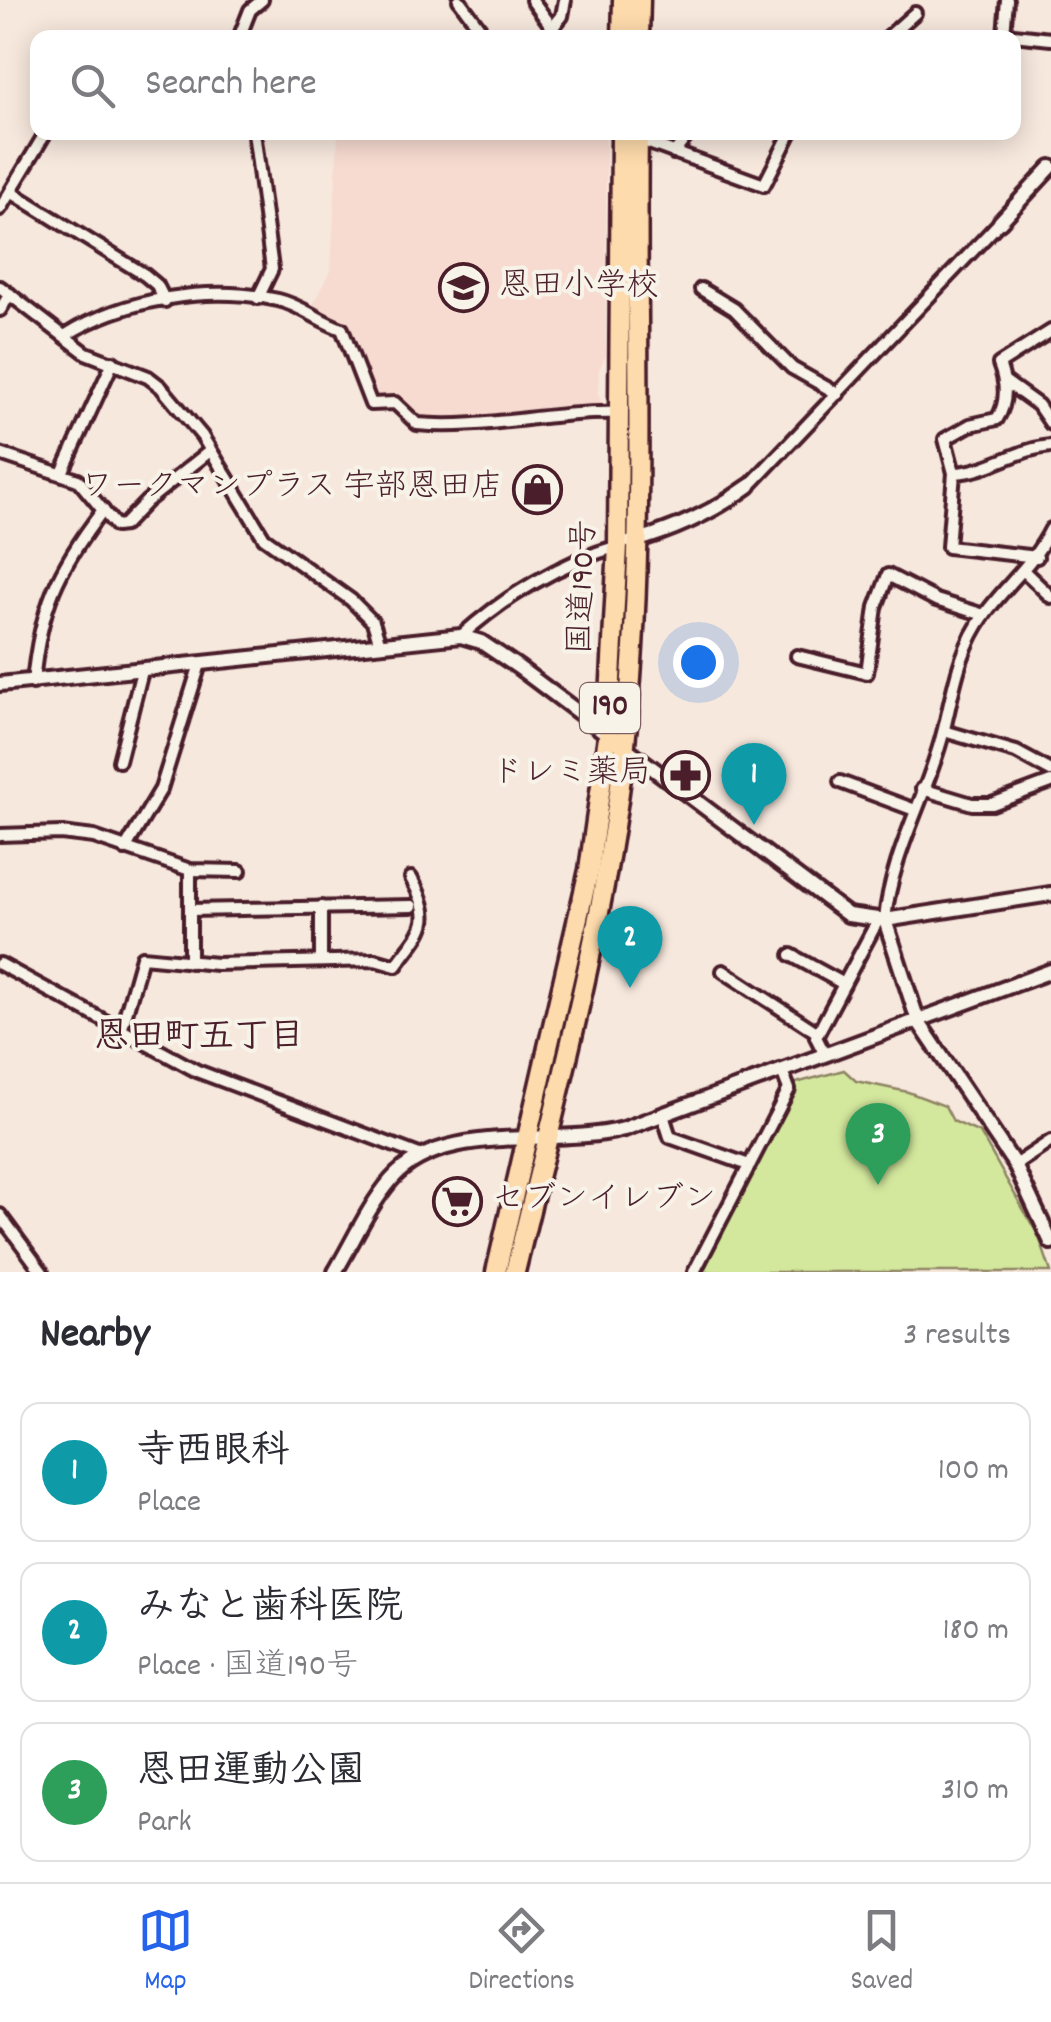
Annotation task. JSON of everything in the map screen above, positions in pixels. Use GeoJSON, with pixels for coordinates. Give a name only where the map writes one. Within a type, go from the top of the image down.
{"type":"FeatureCollection","features":[{"type":"Feature","properties":{"kind":"highway"},"geometry":{"type":"LineString","coordinates":[[622,30],[623,0]]}},
{"type":"Feature","properties":{"kind":"highway"},"geometry":{"type":"LineString","coordinates":[[639,30],[640,0]]}},
{"type":"Feature","properties":{"kind":"highway","name":"国道190号"},"geometry":{"type":"LineString","coordinates":[[515,1272],[590,870],[608,736],[626,544],[618,413],[631,140]]}},
{"type":"Feature","properties":{"kind":"highway","name":"国道190号"},"geometry":{"type":"LineString","coordinates":[[496,1272],[537,1141],[602,898],[624,750],[631,140]]}},
{"type":"Feature","properties":{"kind":"street"},"geometry":{"type":"LineString","coordinates":[[242,30],[250,10],[262,0]]}},
{"type":"Feature","properties":{"kind":"street"},"geometry":{"type":"LineString","coordinates":[[459,0],[481,30]]}},
{"type":"Feature","properties":{"kind":"street"},"geometry":{"type":"LineString","coordinates":[[532,0],[555,30]]}},
{"type":"Feature","properties":{"kind":"street"},"geometry":{"type":"LineString","coordinates":[[553,27],[564,13],[565,0]]}},
{"type":"Feature","properties":{"kind":"street"},"geometry":{"type":"LineString","coordinates":[[1004,30],[1007,0]]}},
{"type":"Feature","properties":{"kind":"street"},"geometry":{"type":"LineString","coordinates":[[897,30],[915,13]]}},
{"type":"Feature","properties":{"kind":"street"},"geometry":{"type":"LineString","coordinates":[[1021,36],[1051,39]]}},
{"type":"Feature","properties":{"kind":"street"},"geometry":{"type":"LineString","coordinates":[[0,209],[41,140]]}},
{"type":"Feature","properties":{"kind":"street"},"geometry":{"type":"LineString","coordinates":[[255,140],[272,269],[258,298]]}},
{"type":"Feature","properties":{"kind":"street"},"geometry":{"type":"LineString","coordinates":[[645,140],[764,186],[785,140]]}},
{"type":"Feature","properties":{"kind":"street"},"geometry":{"type":"LineString","coordinates":[[674,153],[684,140]]}},
{"type":"Feature","properties":{"kind":"street"},"geometry":{"type":"LineString","coordinates":[[461,636],[480,618],[582,557],[668,532],[719,508],[749,486],[1051,167]]}},
{"type":"Feature","properties":{"kind":"street"},"geometry":{"type":"LineString","coordinates":[[11,192],[145,275],[157,285],[165,301]]}},
{"type":"Feature","properties":{"kind":"street"},"geometry":{"type":"LineString","coordinates":[[701,289],[734,309],[792,368],[838,394]]}},
{"type":"Feature","properties":{"kind":"street"},"geometry":{"type":"LineString","coordinates":[[0,310],[5,291],[86,354],[113,362],[161,388],[210,451],[264,538],[352,600],[373,622],[379,642]]}},
{"type":"Feature","properties":{"kind":"street"},"geometry":{"type":"LineString","coordinates":[[66,336],[92,319],[165,301],[210,294],[258,298],[294,306],[317,322],[342,329],[371,404],[395,403],[418,424],[522,422],[586,412],[618,413]]}},
{"type":"Feature","properties":{"kind":"street"},"geometry":{"type":"LineString","coordinates":[[1037,557],[948,547],[954,473],[945,439],[970,425],[996,419],[1002,410],[1006,382],[999,364],[1051,331]]}},
{"type":"Feature","properties":{"kind":"street"},"geometry":{"type":"LineString","coordinates":[[62,472],[113,362]]}},
{"type":"Feature","properties":{"kind":"street"},"geometry":{"type":"LineString","coordinates":[[1006,382],[1038,405],[1051,424]]}},
{"type":"Feature","properties":{"kind":"street"},"geometry":{"type":"LineString","coordinates":[[954,473],[972,472],[1028,448],[1051,446]]}},
{"type":"Feature","properties":{"kind":"street"},"geometry":{"type":"LineString","coordinates":[[0,454],[78,480],[111,524],[124,525],[147,501],[210,451]]}},
{"type":"Feature","properties":{"kind":"street"},"geometry":{"type":"LineString","coordinates":[[34,683],[50,592],[71,552],[103,510]]}},
{"type":"Feature","properties":{"kind":"street"},"geometry":{"type":"LineString","coordinates":[[818,1033],[882,920],[922,788],[944,731],[958,664],[984,615],[1037,557],[1051,530]]}},
{"type":"Feature","properties":{"kind":"street"},"geometry":{"type":"LineString","coordinates":[[1024,571],[1051,597]]}},
{"type":"Feature","properties":{"kind":"street"},"geometry":{"type":"LineString","coordinates":[[796,656],[868,673],[876,607],[888,574],[936,600],[984,615]]}},
{"type":"Feature","properties":{"kind":"street"},"geometry":{"type":"LineString","coordinates":[[0,684],[461,636],[496,651],[826,903],[848,915],[882,920],[1051,894]]}},
{"type":"Feature","properties":{"kind":"street"},"geometry":{"type":"LineString","coordinates":[[125,849],[160,788],[200,677],[200,664]]}},
{"type":"Feature","properties":{"kind":"street"},"geometry":{"type":"LineString","coordinates":[[119,761],[142,671]]}},
{"type":"Feature","properties":{"kind":"street"},"geometry":{"type":"LineString","coordinates":[[944,731],[1016,752],[1051,771]]}},
{"type":"Feature","properties":{"kind":"street"},"geometry":{"type":"LineString","coordinates":[[840,782],[915,810]]}},
{"type":"Feature","properties":{"kind":"street"},"geometry":{"type":"LineString","coordinates":[[922,788],[972,804],[992,804],[1051,782]]}},
{"type":"Feature","properties":{"kind":"street"},"geometry":{"type":"LineString","coordinates":[[0,835],[61,833],[94,837],[190,870],[240,871]]}},
{"type":"Feature","properties":{"kind":"street"},"geometry":{"type":"LineString","coordinates":[[190,870],[190,962]]}},
{"type":"Feature","properties":{"kind":"street"},"geometry":{"type":"LineString","coordinates":[[120,1031],[142,957],[190,962],[375,960],[396,966],[417,944],[424,928],[426,912],[411,878]]}},
{"type":"Feature","properties":{"kind":"street"},"geometry":{"type":"LineString","coordinates":[[190,910],[412,906]]}},
{"type":"Feature","properties":{"kind":"street"},"geometry":{"type":"LineString","coordinates":[[320,907],[320,961]]}},
{"type":"Feature","properties":{"kind":"street"},"geometry":{"type":"LineString","coordinates":[[882,920],[918,1021],[1014,1164],[1051,1242]]}},
{"type":"Feature","properties":{"kind":"street"},"geometry":{"type":"LineString","coordinates":[[792,954],[844,984]]}},
{"type":"Feature","properties":{"kind":"street"},"geometry":{"type":"LineString","coordinates":[[0,964],[196,1071],[420,1156]]}},
{"type":"Feature","properties":{"kind":"street"},"geometry":{"type":"LineString","coordinates":[[723,971],[818,1033],[825,1055]]}},
{"type":"Feature","properties":{"kind":"street"},"geometry":{"type":"LineString","coordinates":[[335,1272],[390,1182],[420,1156],[443,1145],[537,1141],[611,1132],[1051,971]]}},
{"type":"Feature","properties":{"kind":"street"},"geometry":{"type":"LineString","coordinates":[[694,1272],[788,1089],[782,1071]]}},
{"type":"Feature","properties":{"kind":"street"},"geometry":{"type":"LineString","coordinates":[[663,1115],[670,1137],[749,1165]]}},
{"type":"Feature","properties":{"kind":"street"},"geometry":{"type":"LineString","coordinates":[[1014,1164],[1051,1141]]}},
{"type":"Feature","properties":{"kind":"street"},"geometry":{"type":"LineString","coordinates":[[0,1215],[42,1272]]}},
{"type":"Feature","properties":{"kind":"shaded area","name":"恩田小学校"},"geometry":{"type":"Polygon","coordinates":[[[338,140],[606,140],[606,356],[599,369],[598,394],[603,406],[524,418],[444,422],[416,419],[398,398],[371,399],[345,326],[316,313],[312,306],[331,269],[338,140]]]}},
{"type":"Feature","properties":{"kind":"green space"},"geometry":{"type":"Polygon","coordinates":[[[844,1070],[856,1081],[908,1092],[945,1106],[953,1121],[980,1133],[1039,1237],[1051,1272],[703,1272],[796,1083],[844,1070]]]}},
{"type":"Feature","properties":{"kind":"place","name":"恩田小学校"},"geometry":{"type":"Point","coordinates":[464,288]}},
{"type":"Feature","properties":{"kind":"place","name":"ワークマンプラス 宇部恩田店"},"geometry":{"type":"Point","coordinates":[538,489]}},
{"type":"Feature","properties":{"kind":"place","name":"ドレミ薬局"},"geometry":{"type":"Point","coordinates":[686,775]}},
{"type":"Feature","properties":{"kind":"place","name":"寺西眼科"},"geometry":{"type":"Point","coordinates":[754,825]}},
{"type":"Feature","properties":{"kind":"place","name":"みなと歯科医院"},"geometry":{"type":"Point","coordinates":[630,988]}},
{"type":"Feature","properties":{"kind":"place","name":"恩田運動公園"},"geometry":{"type":"Point","coordinates":[878,1185]}},
{"type":"Feature","properties":{"kind":"place","name":"セブンイレブン"},"geometry":{"type":"Point","coordinates":[457,1201]}},
{"type":"Feature","properties":{"kind":"district","name":"恩田町五丁目"},"geometry":{"type":"Point","coordinates":[199,1039]}}]}
